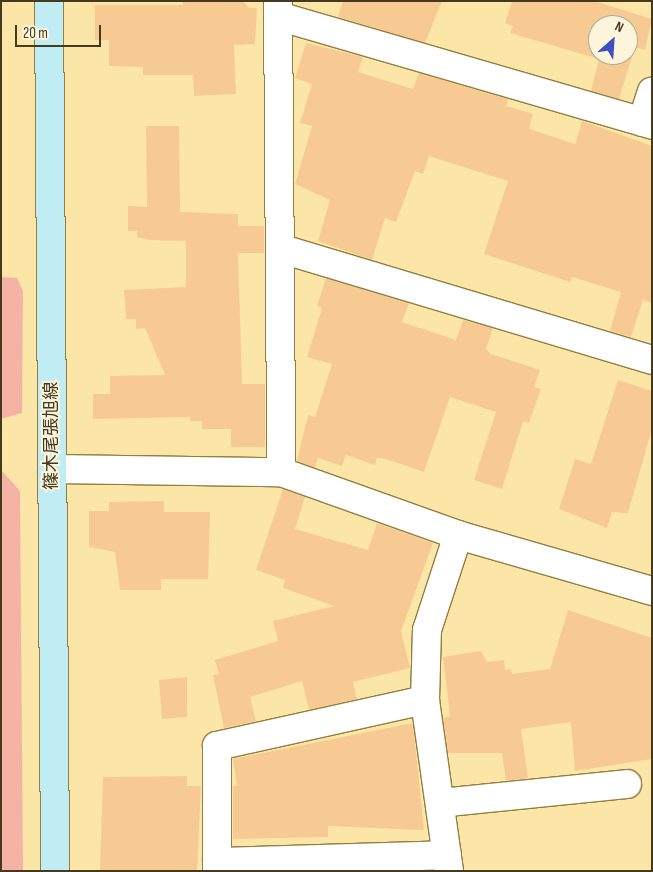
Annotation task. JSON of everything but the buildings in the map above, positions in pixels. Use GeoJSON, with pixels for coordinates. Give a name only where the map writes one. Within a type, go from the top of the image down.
{"type":"FeatureCollection","features":[{"type":"Feature","properties":{"kind":"main road","name":"篠木尾張旭線"},"geometry":{"type":"LineString","coordinates":[[49,1],[55,871]]}},
{"type":"Feature","properties":{"kind":"street"},"geometry":{"type":"LineString","coordinates":[[281,472],[282,249],[278,9],[647,124],[652,92]]}},
{"type":"Feature","properties":{"kind":"street"},"geometry":{"type":"LineString","coordinates":[[282,249],[652,360]]}},
{"type":"Feature","properties":{"kind":"street"},"geometry":{"type":"LineString","coordinates":[[52,469],[281,472],[458,535],[652,591]]}},
{"type":"Feature","properties":{"kind":"street"},"geometry":{"type":"LineString","coordinates":[[425,700],[217,746],[217,866],[448,863],[425,700],[427,630],[458,535]]}},
{"type":"Feature","properties":{"kind":"street"},"geometry":{"type":"LineString","coordinates":[[440,803],[627,784]]}},
{"type":"Feature","properties":{"kind":"shaded area"},"geometry":{"type":"Polygon","coordinates":[[[1,277],[17,278],[23,291],[22,413],[1,419],[1,277]]]}},
{"type":"Feature","properties":{"kind":"shaded area"},"geometry":{"type":"Polygon","coordinates":[[[1,470],[20,491],[23,871],[1,871],[1,470]]]}}]}
